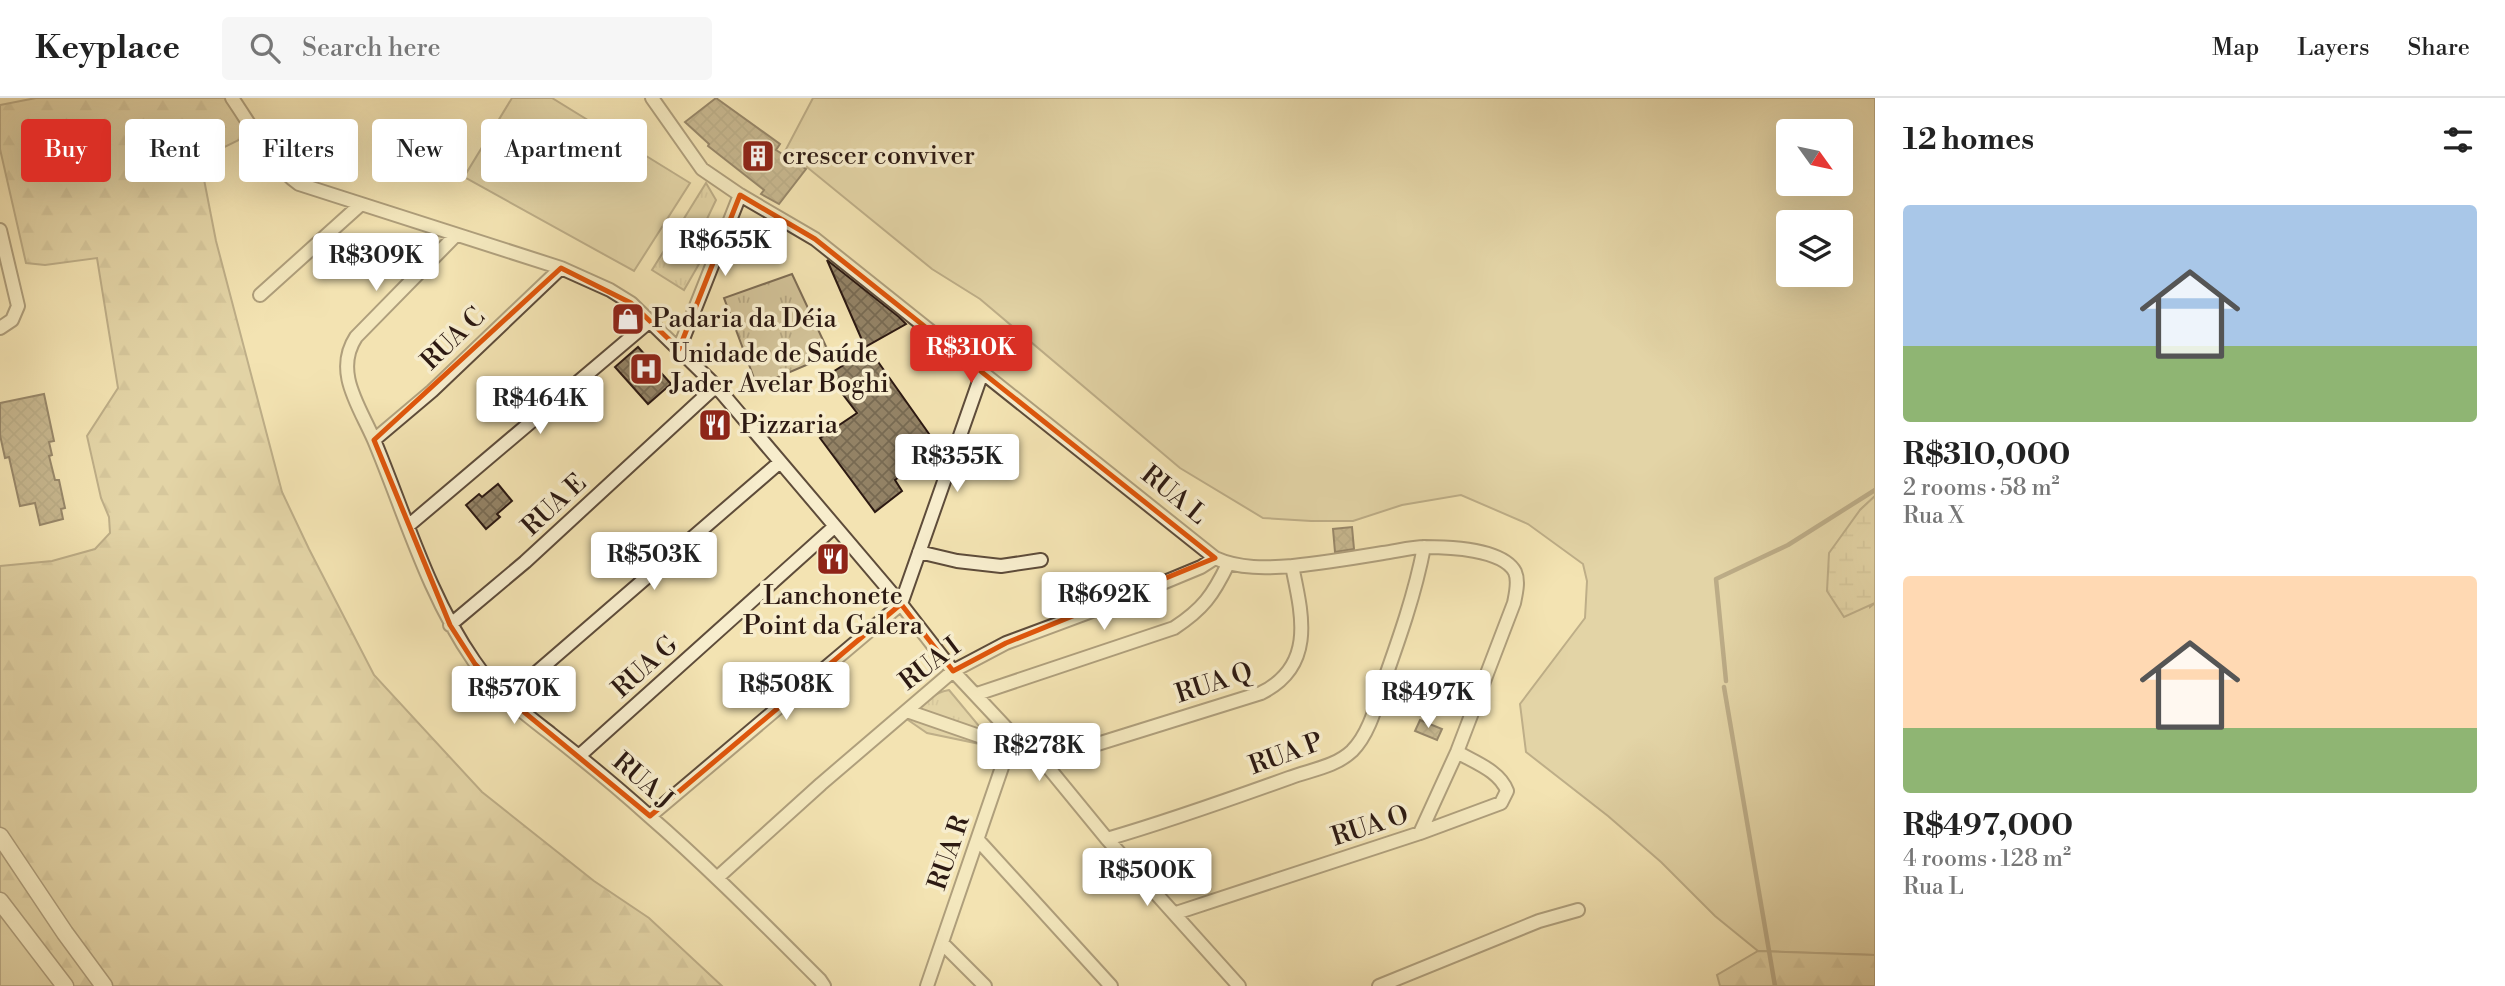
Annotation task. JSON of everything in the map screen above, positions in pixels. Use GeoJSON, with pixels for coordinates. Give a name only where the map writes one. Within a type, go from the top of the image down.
{"type":"FeatureCollection","features":[{"type":"Feature","properties":{"kind":"street"},"geometry":{"type":"LineString","coordinates":[[232,98],[291,178],[303,186],[561,268],[610,290],[631,303],[716,386],[901,604],[953,671],[977,694],[1010,740]]}},
{"type":"Feature","properties":{"kind":"street","name":"RUA L"},"geometry":{"type":"LineString","coordinates":[[652,98],[702,169],[815,239],[1215,558],[1228,564],[1292,566],[1424,547],[1474,550],[1507,564],[1516,574],[1514,603],[1457,752],[1420,833]]}},
{"type":"Feature","properties":{"kind":"street"},"geometry":{"type":"LineString","coordinates":[[679,348],[740,195]]}},
{"type":"Feature","properties":{"kind":"street"},"geometry":{"type":"LineString","coordinates":[[260,295],[360,205]]}},
{"type":"Feature","properties":{"kind":"street"},"geometry":{"type":"LineString","coordinates":[[0,230],[18,306],[12,320],[0,328]]}},
{"type":"Feature","properties":{"kind":"street","name":"RUA J"},"geometry":{"type":"LineString","coordinates":[[455,236],[356,337],[347,353],[346,372],[450,625],[475,664],[507,698],[650,816],[717,878],[824,986]]}},
{"type":"Feature","properties":{"kind":"street","name":"RUA C"},"geometry":{"type":"LineString","coordinates":[[374,440],[432,391],[561,268]]}},
{"type":"Feature","properties":{"kind":"street"},"geometry":{"type":"LineString","coordinates":[[408,526],[650,321]]}},
{"type":"Feature","properties":{"kind":"street"},"geometry":{"type":"LineString","coordinates":[[650,816],[901,604],[982,373]]}},
{"type":"Feature","properties":{"kind":"street","name":"RUA E"},"geometry":{"type":"LineString","coordinates":[[450,625],[525,562],[716,386]]}},
{"type":"Feature","properties":{"kind":"street"},"geometry":{"type":"LineString","coordinates":[[507,698],[780,462]]}},
{"type":"Feature","properties":{"kind":"street","name":"RUA G"},"geometry":{"type":"LineString","coordinates":[[579,756],[834,527]]}},
{"type":"Feature","properties":{"kind":"street","name":"RUA P"},"geometry":{"type":"LineString","coordinates":[[1107,839],[1187,815],[1328,766],[1349,754],[1363,735],[1376,705],[1419,576],[1424,547]]}},
{"type":"Feature","properties":{"kind":"street"},"geometry":{"type":"LineString","coordinates":[[919,552],[957,561],[1001,566],[1041,560]]}},
{"type":"Feature","properties":{"kind":"street","name":"RUA I"},"geometry":{"type":"LineString","coordinates":[[717,878],[953,671],[1006,643],[1119,601],[1201,567],[1215,558]]}},
{"type":"Feature","properties":{"kind":"street"},"geometry":{"type":"LineString","coordinates":[[977,694],[1174,628],[1196,614],[1208,600],[1228,564]]}},
{"type":"Feature","properties":{"kind":"street","name":"RUA Q"},"geometry":{"type":"LineString","coordinates":[[1043,761],[1261,693],[1275,686],[1291,667],[1300,642],[1303,618],[1292,566]]}},
{"type":"Feature","properties":{"kind":"street"},"geometry":{"type":"LineString","coordinates":[[907,710],[1010,740],[1043,761],[1107,839],[1239,986]]}},
{"type":"Feature","properties":{"kind":"street","name":"RUA R"},"geometry":{"type":"LineString","coordinates":[[927,986],[1010,740]]}},
{"type":"Feature","properties":{"kind":"street","name":"RUA O"},"geometry":{"type":"LineString","coordinates":[[1176,913],[1491,809],[1501,803],[1505,796],[1505,786],[1494,773],[1457,752]]}},
{"type":"Feature","properties":{"kind":"street"},"geometry":{"type":"LineString","coordinates":[[0,836],[104,986]]}},
{"type":"Feature","properties":{"kind":"street"},"geometry":{"type":"LineString","coordinates":[[978,839],[1111,986]]}},
{"type":"Feature","properties":{"kind":"street"},"geometry":{"type":"LineString","coordinates":[[0,901],[65,986]]}},
{"type":"Feature","properties":{"kind":"street"},"geometry":{"type":"LineString","coordinates":[[1379,986],[1539,921],[1578,911]]}},
{"type":"Feature","properties":{"kind":"street"},"geometry":{"type":"LineString","coordinates":[[942,943],[985,986]]}},
{"type":"Feature","properties":{"kind":"highlighted area"},"geometry":{"type":"Polygon","coordinates":[[[740,195],[815,239],[1215,558],[1006,643],[953,671],[901,604],[650,816],[507,698],[475,664],[450,625],[374,440],[561,268],[631,303],[679,349],[740,195]]]}},
{"type":"Feature","properties":{"kind":"green space"},"geometry":{"type":"Polygon","coordinates":[[[36,98],[226,98],[245,117],[239,119],[239,140],[225,147],[225,119],[125,119],[125,182],[204,182],[216,241],[282,492],[374,675],[482,792],[594,881],[649,918],[722,986],[57,986],[0,909],[0,566],[52,561],[95,549],[110,533],[109,517],[101,498],[87,436],[118,388],[97,258],[45,265],[26,263],[0,149],[0,105],[36,98]]]}},
{"type":"Feature","properties":{"kind":"green space"},"geometry":{"type":"Polygon","coordinates":[[[512,98],[552,98],[586,119],[499,119],[512,98]]]}},
{"type":"Feature","properties":{"kind":"green space"},"geometry":{"type":"Polygon","coordinates":[[[813,98],[1875,98],[1875,496],[1860,510],[1870,607],[1875,603],[1875,955],[1758,951],[1715,916],[1661,862],[1608,816],[1526,752],[1520,704],[1585,618],[1587,581],[1583,564],[1528,524],[1461,495],[1402,505],[1353,521],[1263,518],[1180,468],[980,299],[932,269],[802,163],[784,153],[813,98]]]}},
{"type":"Feature","properties":{"kind":"green space"},"geometry":{"type":"Polygon","coordinates":[[[481,149],[481,182],[647,182],[647,157],[690,183],[634,271],[467,179],[467,172],[481,149]]]}},
{"type":"Feature","properties":{"kind":"green space"},"geometry":{"type":"Polygon","coordinates":[[[706,183],[716,200],[706,221],[718,231],[684,290],[652,270],[706,183]]]}},
{"type":"Feature","properties":{"kind":"green space"},"geometry":{"type":"Polygon","coordinates":[[[792,274],[830,355],[757,386],[724,298],[792,274]]]}},
{"type":"Feature","properties":{"kind":"green space"},"geometry":{"type":"Polygon","coordinates":[[[1875,496],[1875,603],[1844,617],[1827,591],[1829,553],[1860,510],[1875,496]]]}},
{"type":"Feature","properties":{"kind":"green space"},"geometry":{"type":"Polygon","coordinates":[[[949,690],[989,738],[985,745],[927,733],[908,720],[926,701],[949,690]]]}},
{"type":"Feature","properties":{"kind":"green space"},"geometry":{"type":"Polygon","coordinates":[[[0,909],[57,986],[0,986],[0,909]]]}},
{"type":"Feature","properties":{"kind":"green space"},"geometry":{"type":"Polygon","coordinates":[[[1758,951],[1875,955],[1875,986],[1720,986],[1717,975],[1758,951]]]}},
{"type":"Feature","properties":{"kind":"building"},"geometry":{"type":"Polygon","coordinates":[[[716,98],[780,144],[776,150],[806,169],[779,204],[761,194],[764,190],[708,146],[709,144],[685,122],[716,98]]]}},
{"type":"Feature","properties":{"kind":"building"},"geometry":{"type":"Polygon","coordinates":[[[827,260],[899,317],[906,324],[865,347],[827,260]]]}},
{"type":"Feature","properties":{"kind":"building"},"geometry":{"type":"Polygon","coordinates":[[[638,347],[671,384],[648,404],[615,367],[638,347]]]}},
{"type":"Feature","properties":{"kind":"building"},"geometry":{"type":"Polygon","coordinates":[[[869,349],[939,448],[895,480],[902,491],[875,512],[820,438],[857,413],[828,375],[869,349]]]}},
{"type":"Feature","properties":{"kind":"building"},"geometry":{"type":"Polygon","coordinates":[[[44,394],[54,441],[49,442],[52,455],[49,456],[55,480],[59,480],[65,508],[61,509],[63,519],[40,525],[35,503],[20,506],[9,457],[5,458],[0,435],[0,403],[44,394]]]}},
{"type":"Feature","properties":{"kind":"building"},"geometry":{"type":"Polygon","coordinates":[[[498,484],[512,501],[497,514],[500,517],[486,529],[466,505],[498,484]]]}},
{"type":"Feature","properties":{"kind":"building"},"geometry":{"type":"Polygon","coordinates":[[[1352,527],[1354,549],[1335,552],[1333,529],[1352,527]]]}},
{"type":"Feature","properties":{"kind":"building"},"geometry":{"type":"Polygon","coordinates":[[[1420,720],[1442,729],[1437,740],[1415,731],[1420,720]]]}},
{"type":"Feature","properties":{"kind":"waterway"},"geometry":{"type":"LineString","coordinates":[[1726,681],[1716,579],[1788,545],[1875,490]]}},
{"type":"Feature","properties":{"kind":"waterway"},"geometry":{"type":"LineString","coordinates":[[1724,687],[1775,986]]}},
{"type":"Feature","properties":{"kind":"place","name":"crescer conviver"},"geometry":{"type":"Point","coordinates":[758,156]}},
{"type":"Feature","properties":{"kind":"place","name":"Padaria da Déia"},"geometry":{"type":"Point","coordinates":[628,319]}},
{"type":"Feature","properties":{"kind":"place","name":"Unidade de Saúde Jader Avelar Boghi"},"geometry":{"type":"Point","coordinates":[646,369]}},
{"type":"Feature","properties":{"kind":"place","name":"Pizzaria"},"geometry":{"type":"Point","coordinates":[715,425]}},
{"type":"Feature","properties":{"kind":"place","name":"Lanchonete Point da Galera"},"geometry":{"type":"Point","coordinates":[833,559]}}]}
